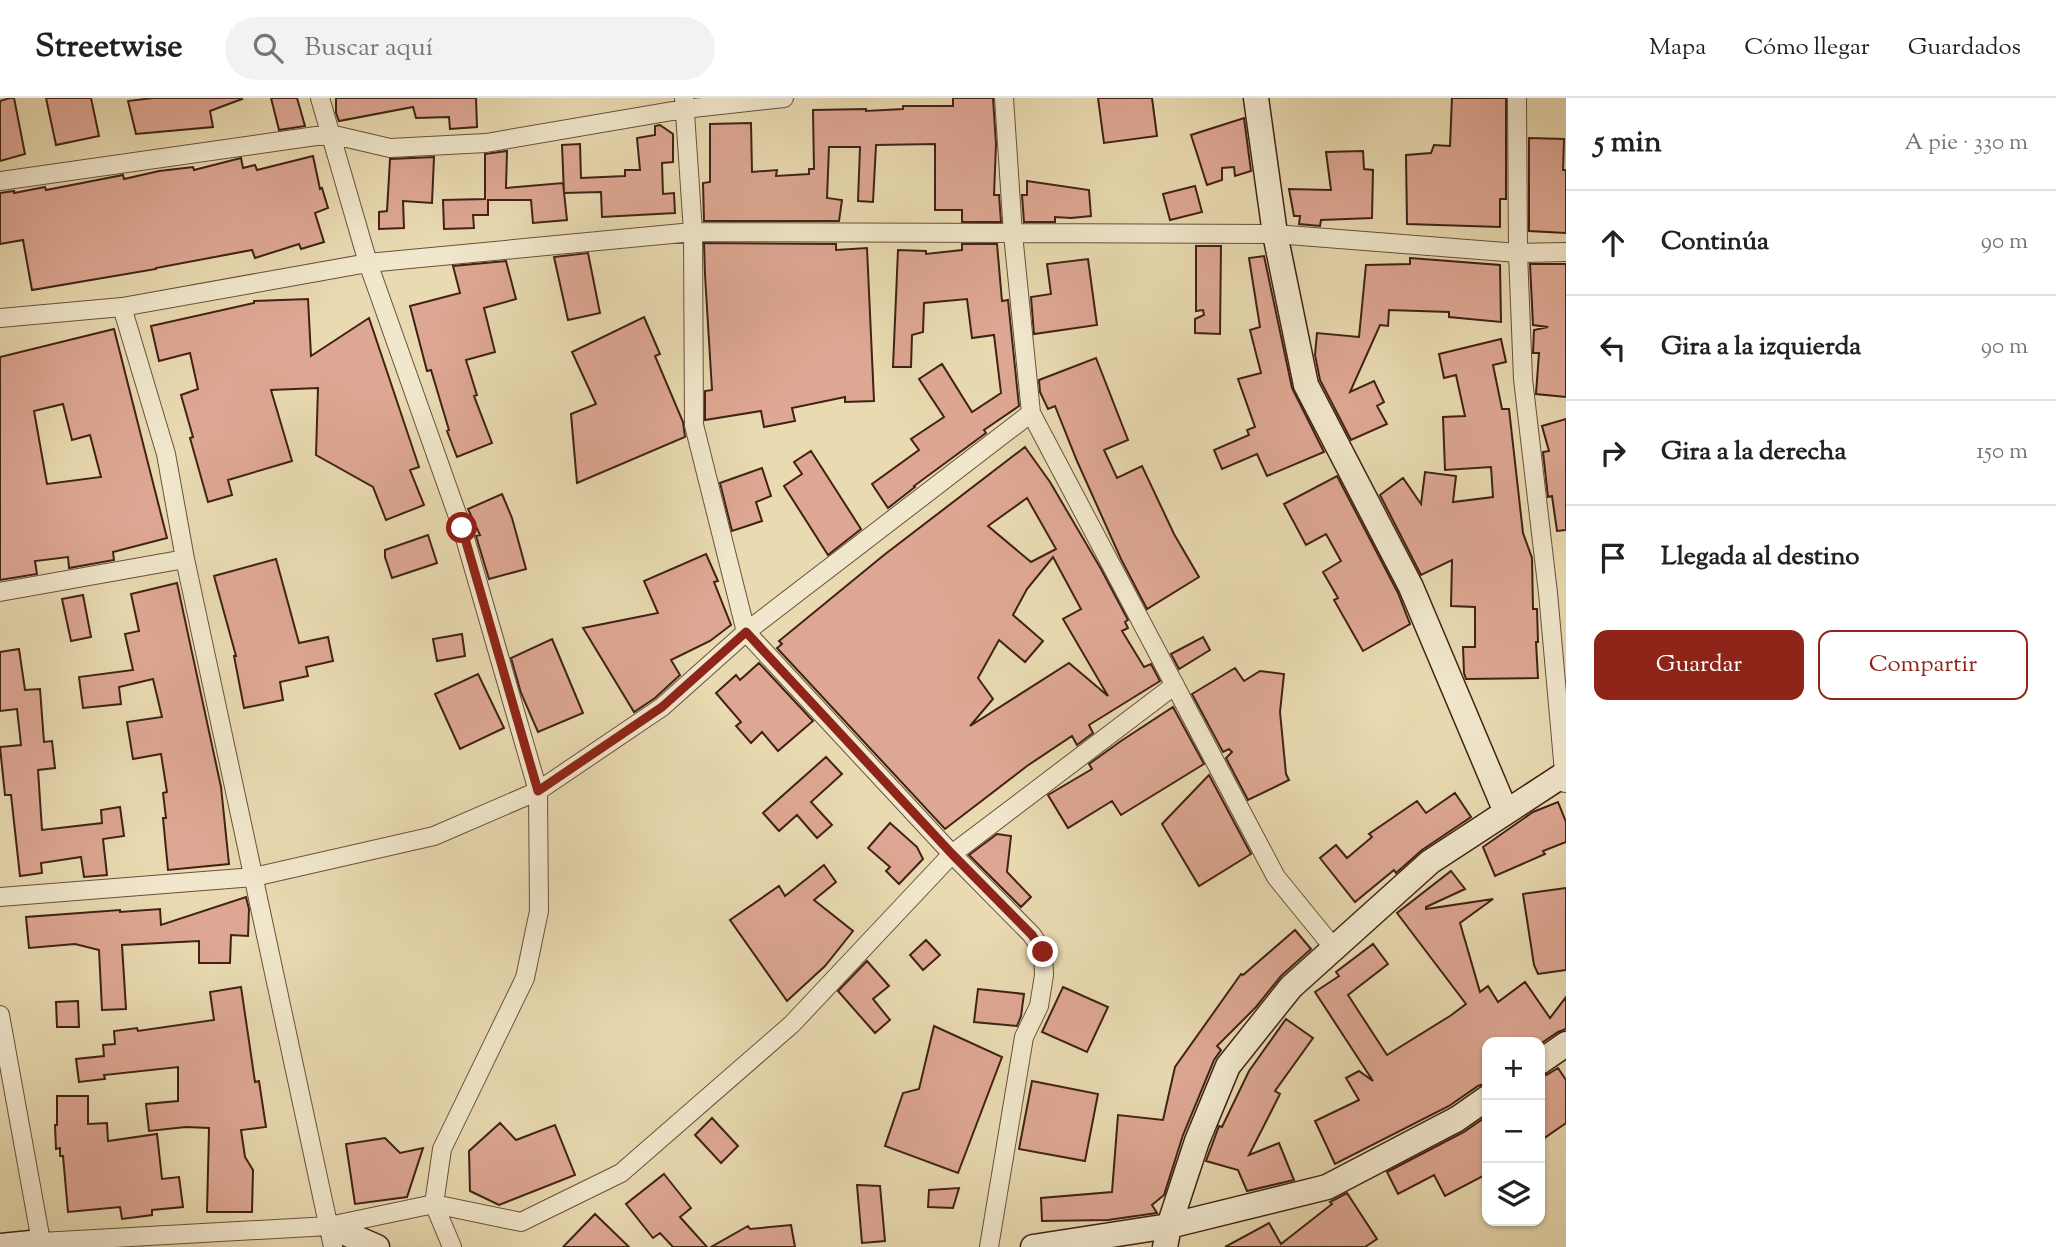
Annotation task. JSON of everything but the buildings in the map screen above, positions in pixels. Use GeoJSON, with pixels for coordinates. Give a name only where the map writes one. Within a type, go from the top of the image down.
{"type":"FeatureCollection","features":[{"type":"Feature","properties":{"kind":"street"},"geometry":{"type":"LineString","coordinates":[[320,98],[368,263],[462,528],[538,791],[539,911],[525,978],[442,1149],[434,1204],[452,1247]]}},
{"type":"Feature","properties":{"kind":"street"},"geometry":{"type":"LineString","coordinates":[[0,181],[330,134],[390,148],[486,143],[684,103],[784,98]]}},
{"type":"Feature","properties":{"kind":"street"},"geometry":{"type":"LineString","coordinates":[[1003,98],[1031,413],[1276,877],[1333,947]]}},
{"type":"Feature","properties":{"kind":"street"},"geometry":{"type":"LineString","coordinates":[[1256,98],[1275,234],[1306,385],[1411,587],[1506,812]]}},
{"type":"Feature","properties":{"kind":"street"},"geometry":{"type":"LineString","coordinates":[[1167,1237],[1197,1140],[1228,1066],[1291,987],[1430,862],[1506,812],[1565,778],[1548,593],[1523,379],[1518,253],[1517,98]]}},
{"type":"Feature","properties":{"kind":"street"},"geometry":{"type":"LineString","coordinates":[[684,103],[693,232],[694,425],[746,632],[952,854],[1032,935],[1043,952],[1044,975],[1039,1006],[1024,1037],[989,1247]]}},
{"type":"Feature","properties":{"kind":"street"},"geometry":{"type":"LineString","coordinates":[[0,318],[122,307],[368,263],[693,232],[1275,234],[1518,253],[1566,252]]}},
{"type":"Feature","properties":{"kind":"street"},"geometry":{"type":"LineString","coordinates":[[122,307],[166,454],[185,559],[331,1236]]}},
{"type":"Feature","properties":{"kind":"street"},"geometry":{"type":"LineString","coordinates":[[0,897],[254,877],[434,836],[538,791],[662,707],[746,632],[1031,413]]}},
{"type":"Feature","properties":{"kind":"street"},"geometry":{"type":"LineString","coordinates":[[0,592],[185,559]]}},
{"type":"Feature","properties":{"kind":"street"},"geometry":{"type":"LineString","coordinates":[[331,1236],[434,1204],[521,1222],[621,1173],[793,1024],[952,854],[1175,685]]}},
{"type":"Feature","properties":{"kind":"street"},"geometry":{"type":"LineString","coordinates":[[0,1015],[41,1245]]}},
{"type":"Feature","properties":{"kind":"street"},"geometry":{"type":"LineString","coordinates":[[1545,1059],[1566,1044]]}},
{"type":"Feature","properties":{"kind":"street"},"geometry":{"type":"LineString","coordinates":[[1033,1247],[1167,1237],[1327,1187],[1457,1119],[1484,1100]]}},
{"type":"Feature","properties":{"kind":"street"},"geometry":{"type":"LineString","coordinates":[[0,1245],[331,1236],[377,1247]]}},
{"type":"Feature","properties":{"kind":"route"},"geometry":{"type":"LineString","coordinates":[[462,528],[538,791],[662,707],[746,632],[952,854],[1032,935],[1043,952]]}}]}
